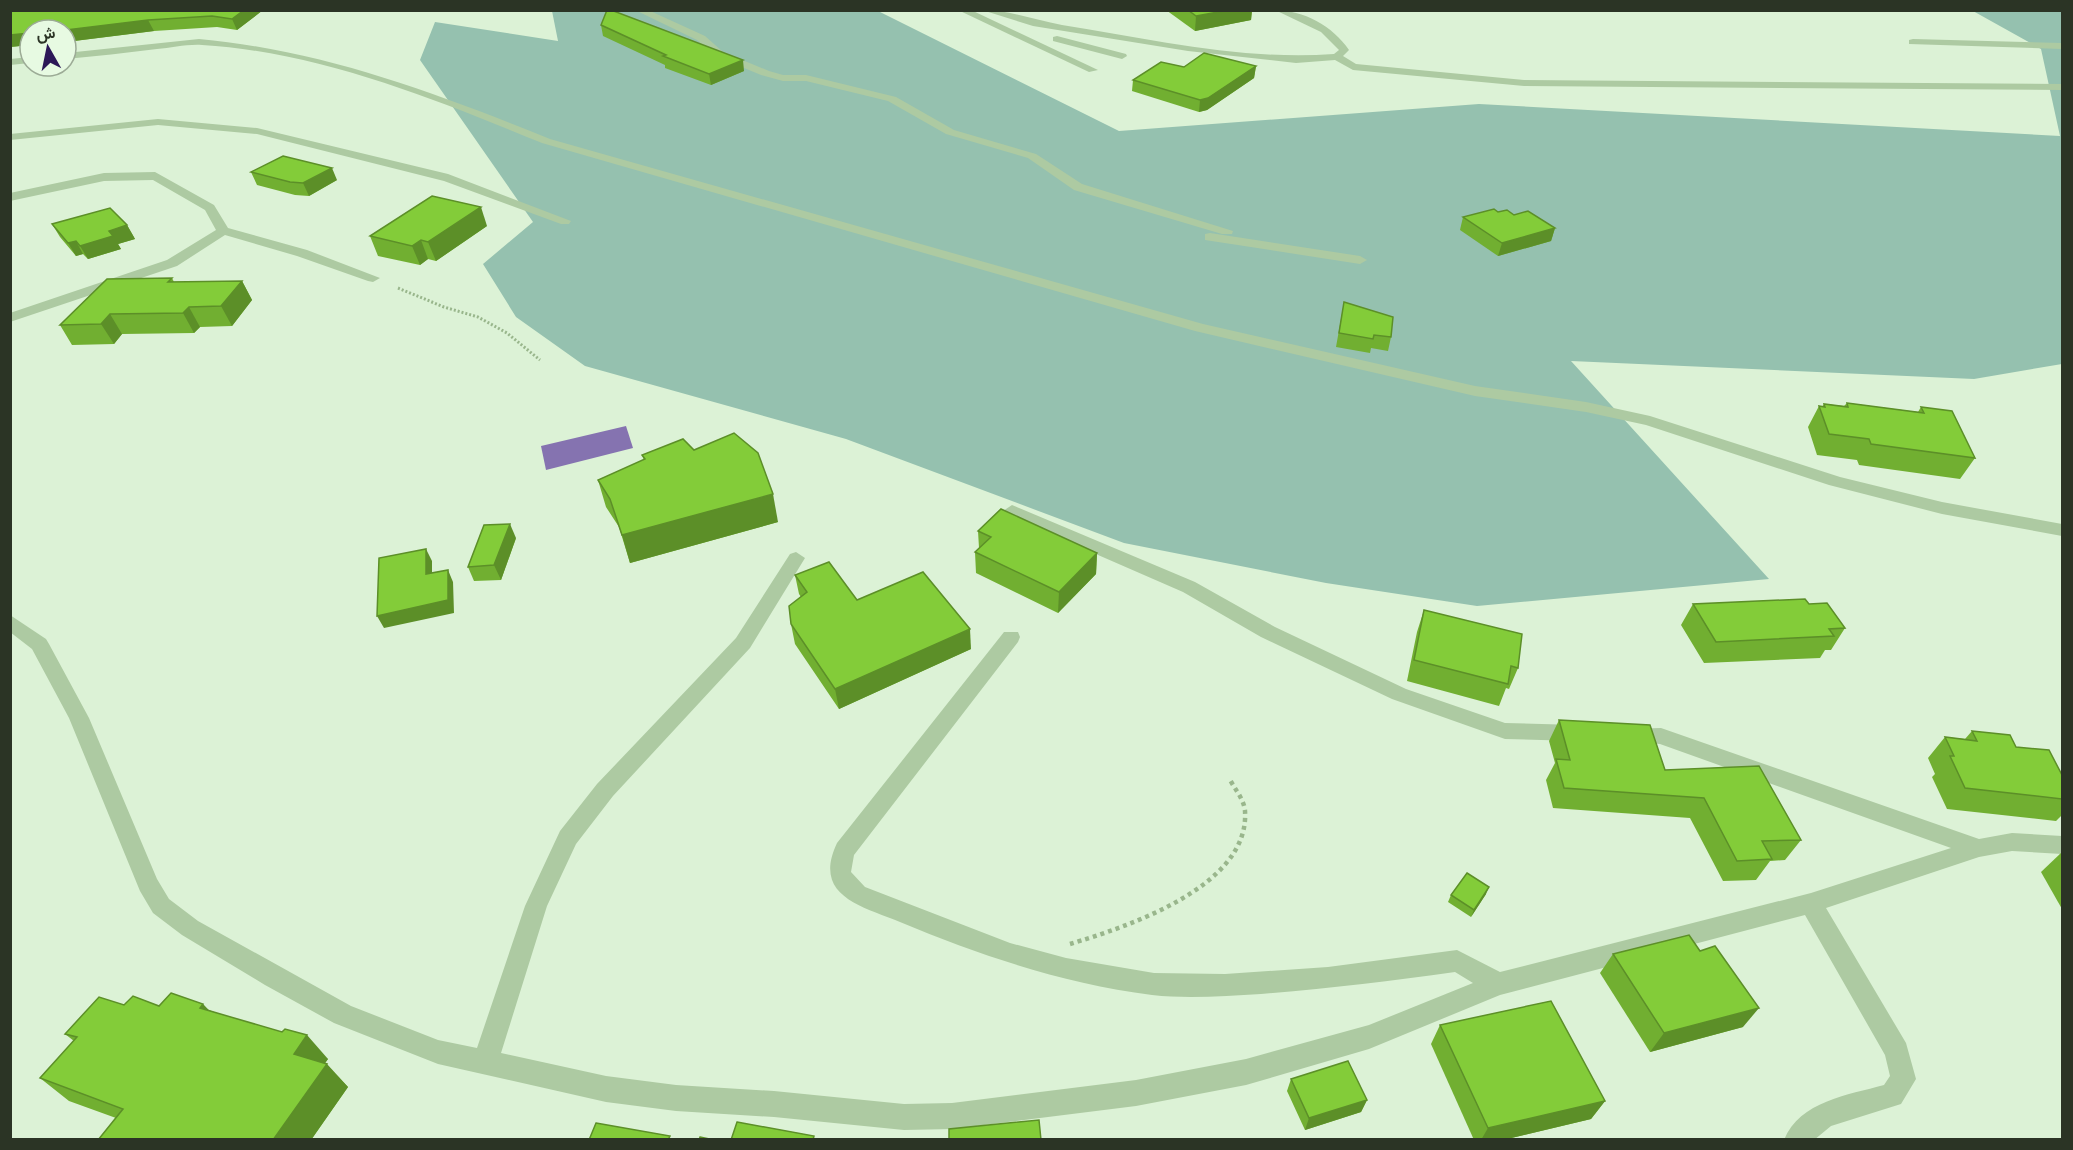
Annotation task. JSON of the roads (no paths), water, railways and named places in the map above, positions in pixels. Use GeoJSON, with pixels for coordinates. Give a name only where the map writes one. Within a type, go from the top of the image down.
{"type":"FeatureCollection","features":[{"type":"Feature","properties":{"kind":"street"},"geometry":{"type":"LineString","coordinates":[[639,10],[701,38],[719,54],[765,73],[783,78],[806,78],[892,99],[934,126],[1032,156],[1078,187],[1144,214],[1223,241],[1360,260]]}},
{"type":"Feature","properties":{"kind":"street"},"geometry":{"type":"LineString","coordinates":[[962,10],[1054,55],[1093,70]]}},
{"type":"Feature","properties":{"kind":"street"},"geometry":{"type":"LineString","coordinates":[[968,10],[1188,48],[1296,60],[1336,57],[1353,67],[1524,83],[2062,87]]}},
{"type":"Feature","properties":{"kind":"street"},"geometry":{"type":"LineString","coordinates":[[986,10],[1006,16]]}},
{"type":"Feature","properties":{"kind":"street"},"geometry":{"type":"LineString","coordinates":[[1279,10],[1324,30],[1340,41],[1344,50],[1336,57]]}},
{"type":"Feature","properties":{"kind":"street"},"geometry":{"type":"LineString","coordinates":[[1019,36],[1063,40],[1122,56]]}},
{"type":"Feature","properties":{"kind":"street"},"geometry":{"type":"LineString","coordinates":[[78,55],[199,42],[244,46],[308,59],[368,75],[455,104],[546,141],[1200,328],[1475,392],[1586,407],[1650,421],[1835,481],[1942,508],[2062,530]]}},
{"type":"Feature","properties":{"kind":"street"},"geometry":{"type":"LineString","coordinates":[[1912,42],[2062,46]]}},
{"type":"Feature","properties":{"kind":"street"},"geometry":{"type":"LineString","coordinates":[[10,137],[158,122],[257,131],[448,178],[565,221]]}},
{"type":"Feature","properties":{"kind":"street"},"geometry":{"type":"LineString","coordinates":[[10,197],[104,177],[155,176],[210,208],[223,231],[302,253],[374,278]]}},
{"type":"Feature","properties":{"kind":"street"},"geometry":{"type":"LineString","coordinates":[[1099,195],[1227,231]]}},
{"type":"Feature","properties":{"kind":"street"},"geometry":{"type":"LineString","coordinates":[[10,318],[172,263],[223,231]]}},
{"type":"Feature","properties":{"kind":"street"},"geometry":{"type":"LineString","coordinates":[[1012,511],[1189,587],[1268,632],[1399,694],[1504,731],[1594,734]]}},
{"type":"Feature","properties":{"kind":"street"},"geometry":{"type":"LineString","coordinates":[[485,1063],[536,906],[568,838],[605,790],[743,643],[796,558]]}},
{"type":"Feature","properties":{"kind":"street"},"geometry":{"type":"LineString","coordinates":[[10,621],[39,644],[80,718],[148,884],[161,906],[190,928],[343,1015],[438,1052],[606,1089],[676,1098],[774,1104],[904,1117],[952,1116],[1136,1093],[1246,1072],[1369,1037],[1498,984],[1811,903],[1979,848],[2012,842],[2062,845]]}},
{"type":"Feature","properties":{"kind":"street"},"geometry":{"type":"LineString","coordinates":[[1011,637],[845,850],[840,863],[840,876],[857,894],[1010,954],[1066,969],[1154,984],[1225,985],[1329,978],[1457,961],[1498,984]]}},
{"type":"Feature","properties":{"kind":"street"},"geometry":{"type":"LineString","coordinates":[[1617,735],[1661,736],[1979,848]]}},
{"type":"Feature","properties":{"kind":"street"},"geometry":{"type":"LineString","coordinates":[[1797,1140],[1809,1125],[1825,1115],[1892,1095],[1904,1079],[1897,1052],[1811,903]]}}]}
